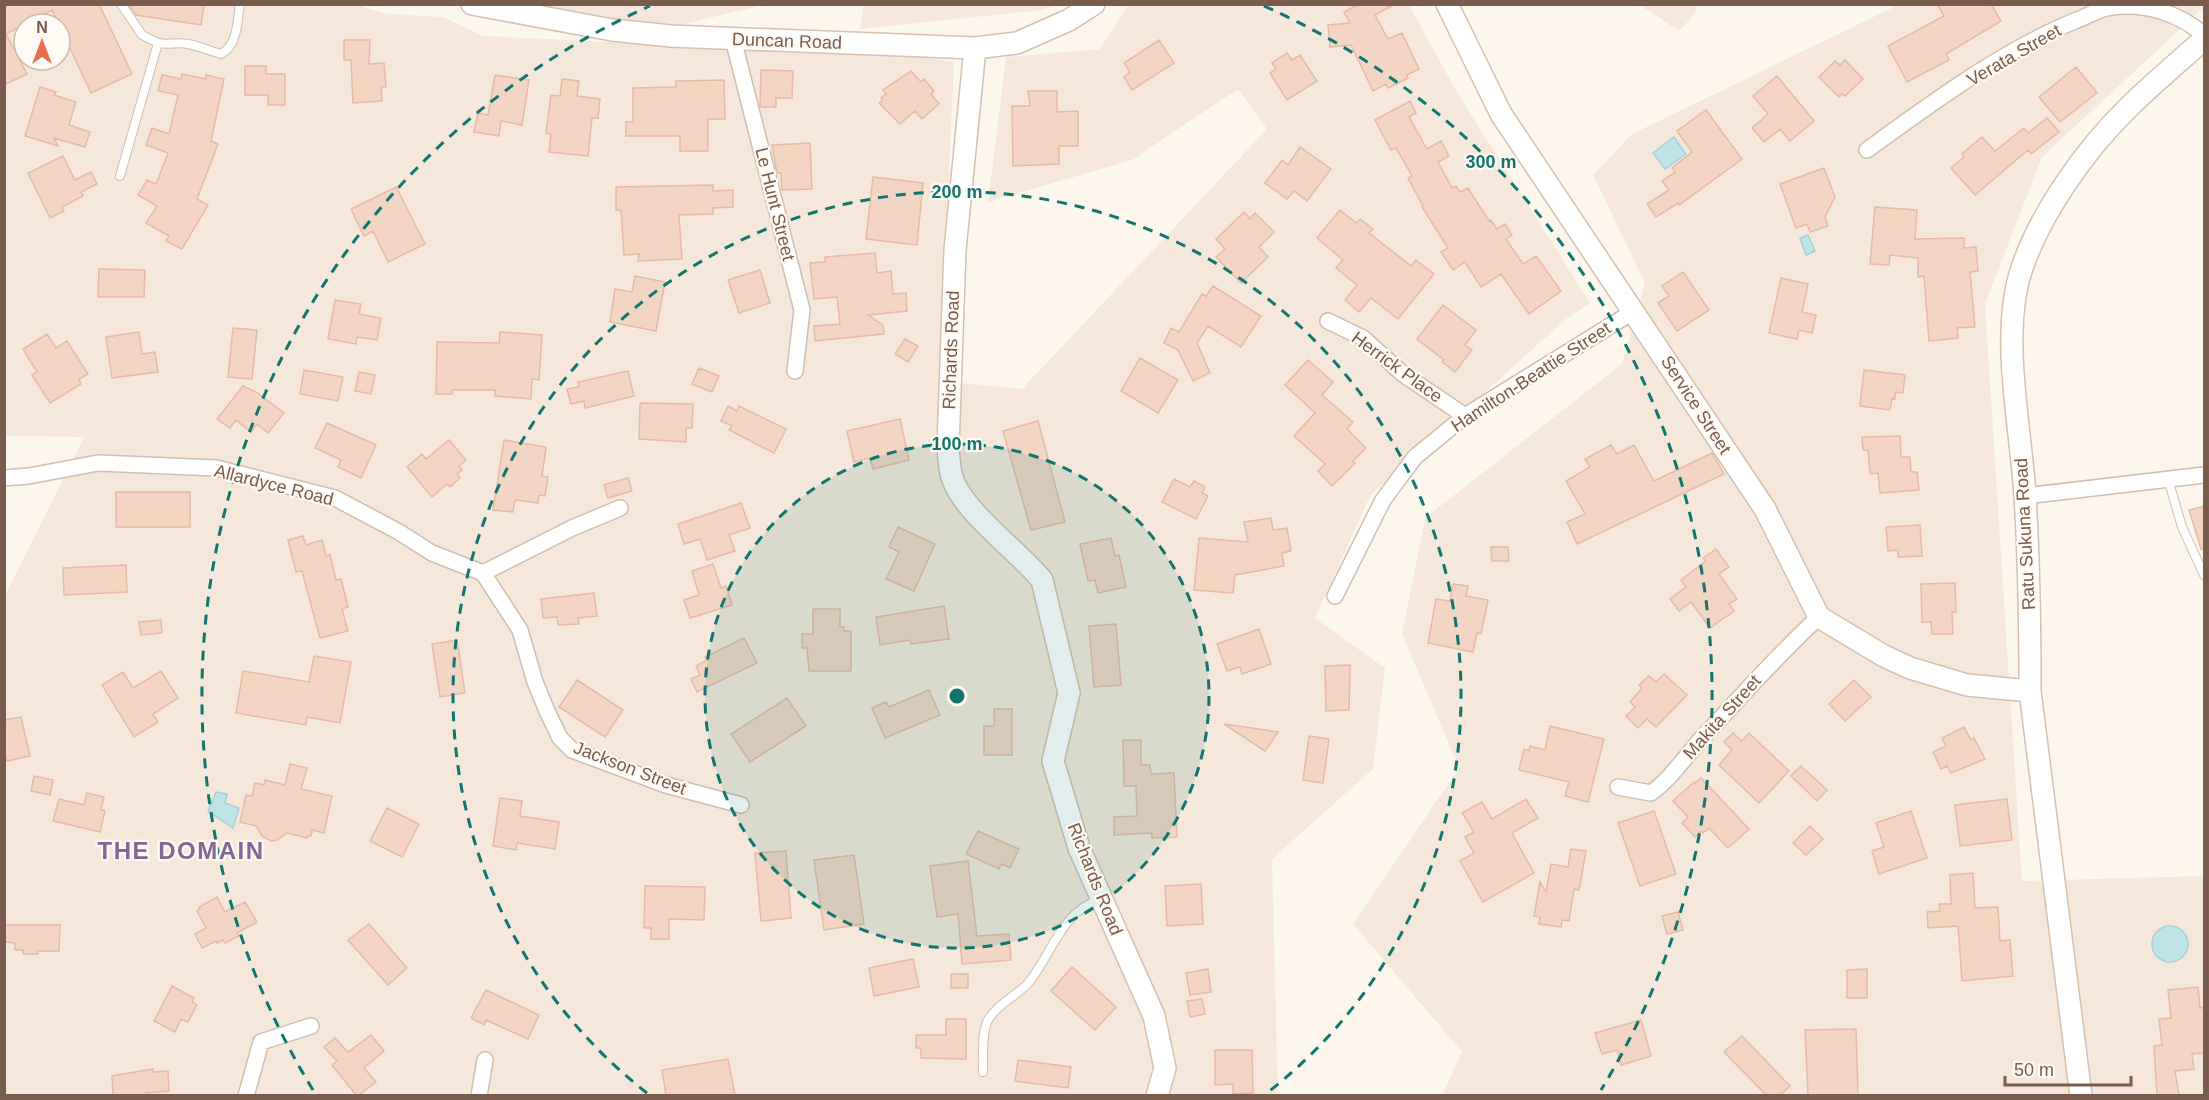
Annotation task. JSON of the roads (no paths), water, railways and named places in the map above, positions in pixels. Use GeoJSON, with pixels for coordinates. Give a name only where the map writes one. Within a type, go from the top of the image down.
{"type":"FeatureCollection","features":[{"type":"Feature","properties":{"kind":"main road","name":"Duncan Road"},"geometry":{"type":"LineString","coordinates":[[472,4],[612,30],[671,36],[975,48],[1017,43],[1069,20],[1094,4]]}},
{"type":"Feature","properties":{"kind":"main road","name":"Service Street"},"geometry":{"type":"LineString","coordinates":[[1447,4],[1501,114],[1765,509],[1819,617]]}},
{"type":"Feature","properties":{"kind":"main road","name":"Ratu Sukuna Road"},"geometry":{"type":"LineString","coordinates":[[2080,1095],[2030,691],[2025,496],[2012,358],[2012,309],[2021,271],[2033,240],[2091,148],[2127,109],[2205,37]]}},
{"type":"Feature","properties":{"kind":"main road","name":"Richards Road"},"geometry":{"type":"LineString","coordinates":[[975,48],[955,250],[948,448],[953,480],[971,509],[1042,580],[1069,693],[1053,761],[1078,848],[1154,1016],[1165,1068],[1158,1095]]}},
{"type":"Feature","properties":{"kind":"main road"},"geometry":{"type":"LineString","coordinates":[[1819,617],[1884,656],[1910,668],[1967,685],[2030,691]]}},
{"type":"Feature","properties":{"kind":"street","name":"Verata Street"},"geometry":{"type":"LineString","coordinates":[[1867,150],[1926,107],[2031,42],[2110,7],[2151,7],[2190,23],[2205,37]]}},
{"type":"Feature","properties":{"kind":"street","name":"Le Hunt Street"},"geometry":{"type":"LineString","coordinates":[[733,39],[802,310],[795,371]]}},
{"type":"Feature","properties":{"kind":"street","name":"Hamilton-Beattie Street"},"geometry":{"type":"LineString","coordinates":[[1335,596],[1383,500],[1414,457],[1465,416],[1634,311]]}},
{"type":"Feature","properties":{"kind":"street","name":"Herrick Place"},"geometry":{"type":"LineString","coordinates":[[1328,321],[1363,338],[1402,374],[1465,416]]}},
{"type":"Feature","properties":{"kind":"street","name":"Allardyce Road"},"geometry":{"type":"LineString","coordinates":[[4,478],[29,476],[98,463],[216,468],[335,498],[399,532],[432,553],[483,573]]}},
{"type":"Feature","properties":{"kind":"street"},"geometry":{"type":"LineString","coordinates":[[2025,496],[2205,475]]}},
{"type":"Feature","properties":{"kind":"street"},"geometry":{"type":"LineString","coordinates":[[483,573],[572,528],[620,508]]}},
{"type":"Feature","properties":{"kind":"street","name":"Jackson Street"},"geometry":{"type":"LineString","coordinates":[[483,573],[519,630],[535,682],[547,711],[560,738],[572,750],[666,785],[741,805]]}},
{"type":"Feature","properties":{"kind":"street","name":"Makita Street"},"geometry":{"type":"LineString","coordinates":[[1618,787],[1651,793],[1664,784],[1696,745],[1782,651],[1819,617]]}},
{"type":"Feature","properties":{"kind":"street"},"geometry":{"type":"LineString","coordinates":[[246,1095],[261,1042],[311,1026]]}},
{"type":"Feature","properties":{"kind":"street"},"geometry":{"type":"LineString","coordinates":[[479,1095],[485,1060]]}},
{"type":"Feature","properties":{"kind":"lane"},"geometry":{"type":"LineString","coordinates":[[121,4],[142,35],[159,43],[189,44],[221,54],[229,50],[235,37],[240,4]]}},
{"type":"Feature","properties":{"kind":"lane"},"geometry":{"type":"LineString","coordinates":[[120,176],[159,43]]}},
{"type":"Feature","properties":{"kind":"lane"},"geometry":{"type":"LineString","coordinates":[[2168,479],[2182,527],[2205,574]]}},
{"type":"Feature","properties":{"kind":"lane"},"geometry":{"type":"LineString","coordinates":[[983,1072],[984,1032],[989,1018],[1030,981],[1060,930],[1074,914],[1083,906],[1101,898]]}},
{"type":"Feature","properties":{"kind":"water"},"geometry":{"type":"Polygon","coordinates":[[[1674,137],[1686,154],[1665,169],[1653,153],[1674,137]]]}},
{"type":"Feature","properties":{"kind":"water"},"geometry":{"type":"Polygon","coordinates":[[[1808,235],[1815,251],[1806,255],[1800,238],[1808,235]]]}},
{"type":"Feature","properties":{"kind":"water"},"geometry":{"type":"Polygon","coordinates":[[[216,792],[227,794],[225,803],[239,808],[233,828],[208,811],[216,792]]]}},
{"type":"Feature","properties":{"kind":"water"},"geometry":{"type":"Polygon","coordinates":[[[2170,926],[2183,931],[2188,944],[2183,957],[2170,962],[2157,957],[2152,944],[2157,931],[2170,926]]]}},
{"type":"Feature","properties":{"kind":"district","name":"THE DOMAIN"},"geometry":{"type":"Point","coordinates":[181,850]}}]}
